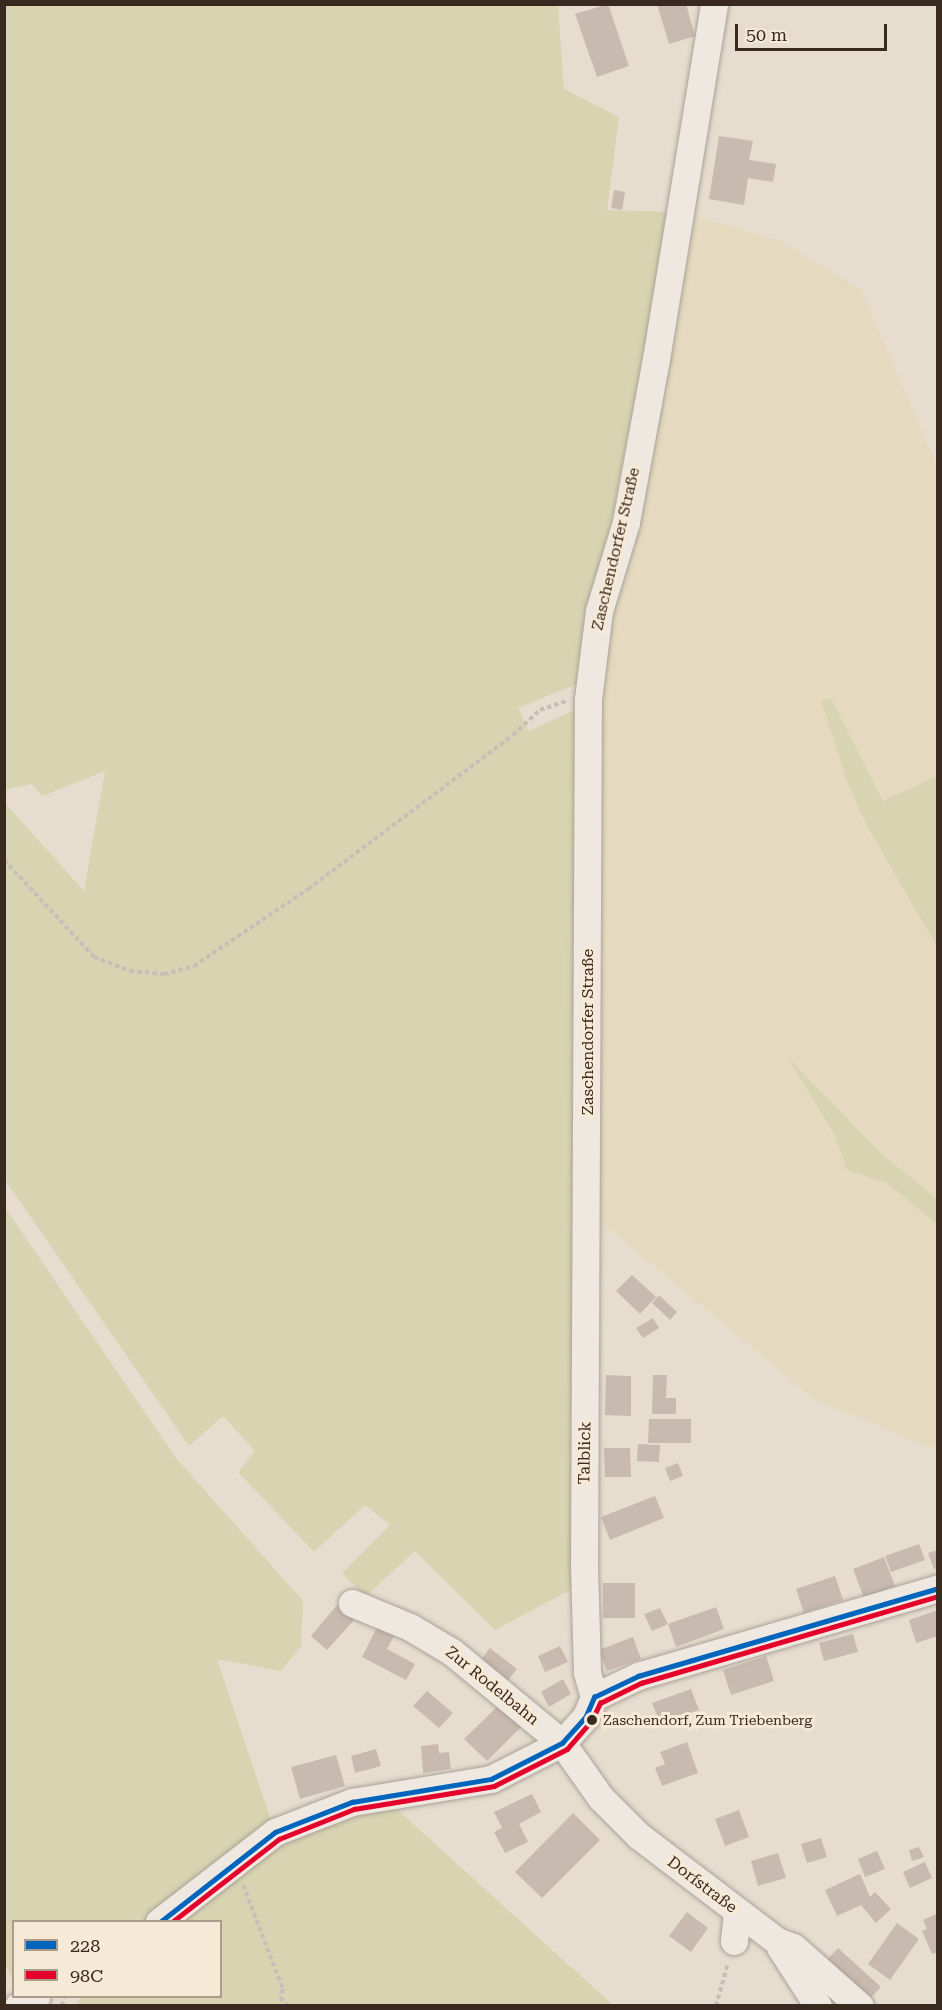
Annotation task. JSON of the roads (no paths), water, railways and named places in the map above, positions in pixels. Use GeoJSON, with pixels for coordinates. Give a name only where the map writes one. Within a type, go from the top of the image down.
{"type":"FeatureCollection","features":[{"type":"Feature","properties":{"kind":"street","name":"Zaschendorfer Straße"},"geometry":{"type":"LineString","coordinates":[[589,1208],[588,699],[599,611],[626,522],[655,286],[714,4]]}},
{"type":"Feature","properties":{"kind":"street","name":"Talblick"},"geometry":{"type":"LineString","coordinates":[[589,1208],[584,1566],[587,1672],[594,1697]]}},
{"type":"Feature","properties":{"kind":"street"},"geometry":{"type":"LineString","coordinates":[[162,1920],[275,1832],[352,1802],[491,1779],[562,1743],[586,1716],[594,1697],[638,1677],[938,1588]]}},
{"type":"Feature","properties":{"kind":"street","name":"Zur Rodelbahn"},"geometry":{"type":"LineString","coordinates":[[352,1603],[410,1628],[452,1652],[562,1743]]}},
{"type":"Feature","properties":{"kind":"street","name":"Dorfstraße"},"geometry":{"type":"LineString","coordinates":[[562,1743],[602,1798],[639,1836],[777,1941],[793,1947],[860,2006]]}},
{"type":"Feature","properties":{"kind":"street"},"geometry":{"type":"LineString","coordinates":[[734,1941],[737,1912]]}},
{"type":"Feature","properties":{"kind":"street"},"geometry":{"type":"LineString","coordinates":[[777,1941],[818,2006]]}},
{"type":"Feature","properties":{"kind":"place","name":"Zaschendorf, Zum Triebenberg"},"geometry":{"type":"Point","coordinates":[592,1720]}}]}
